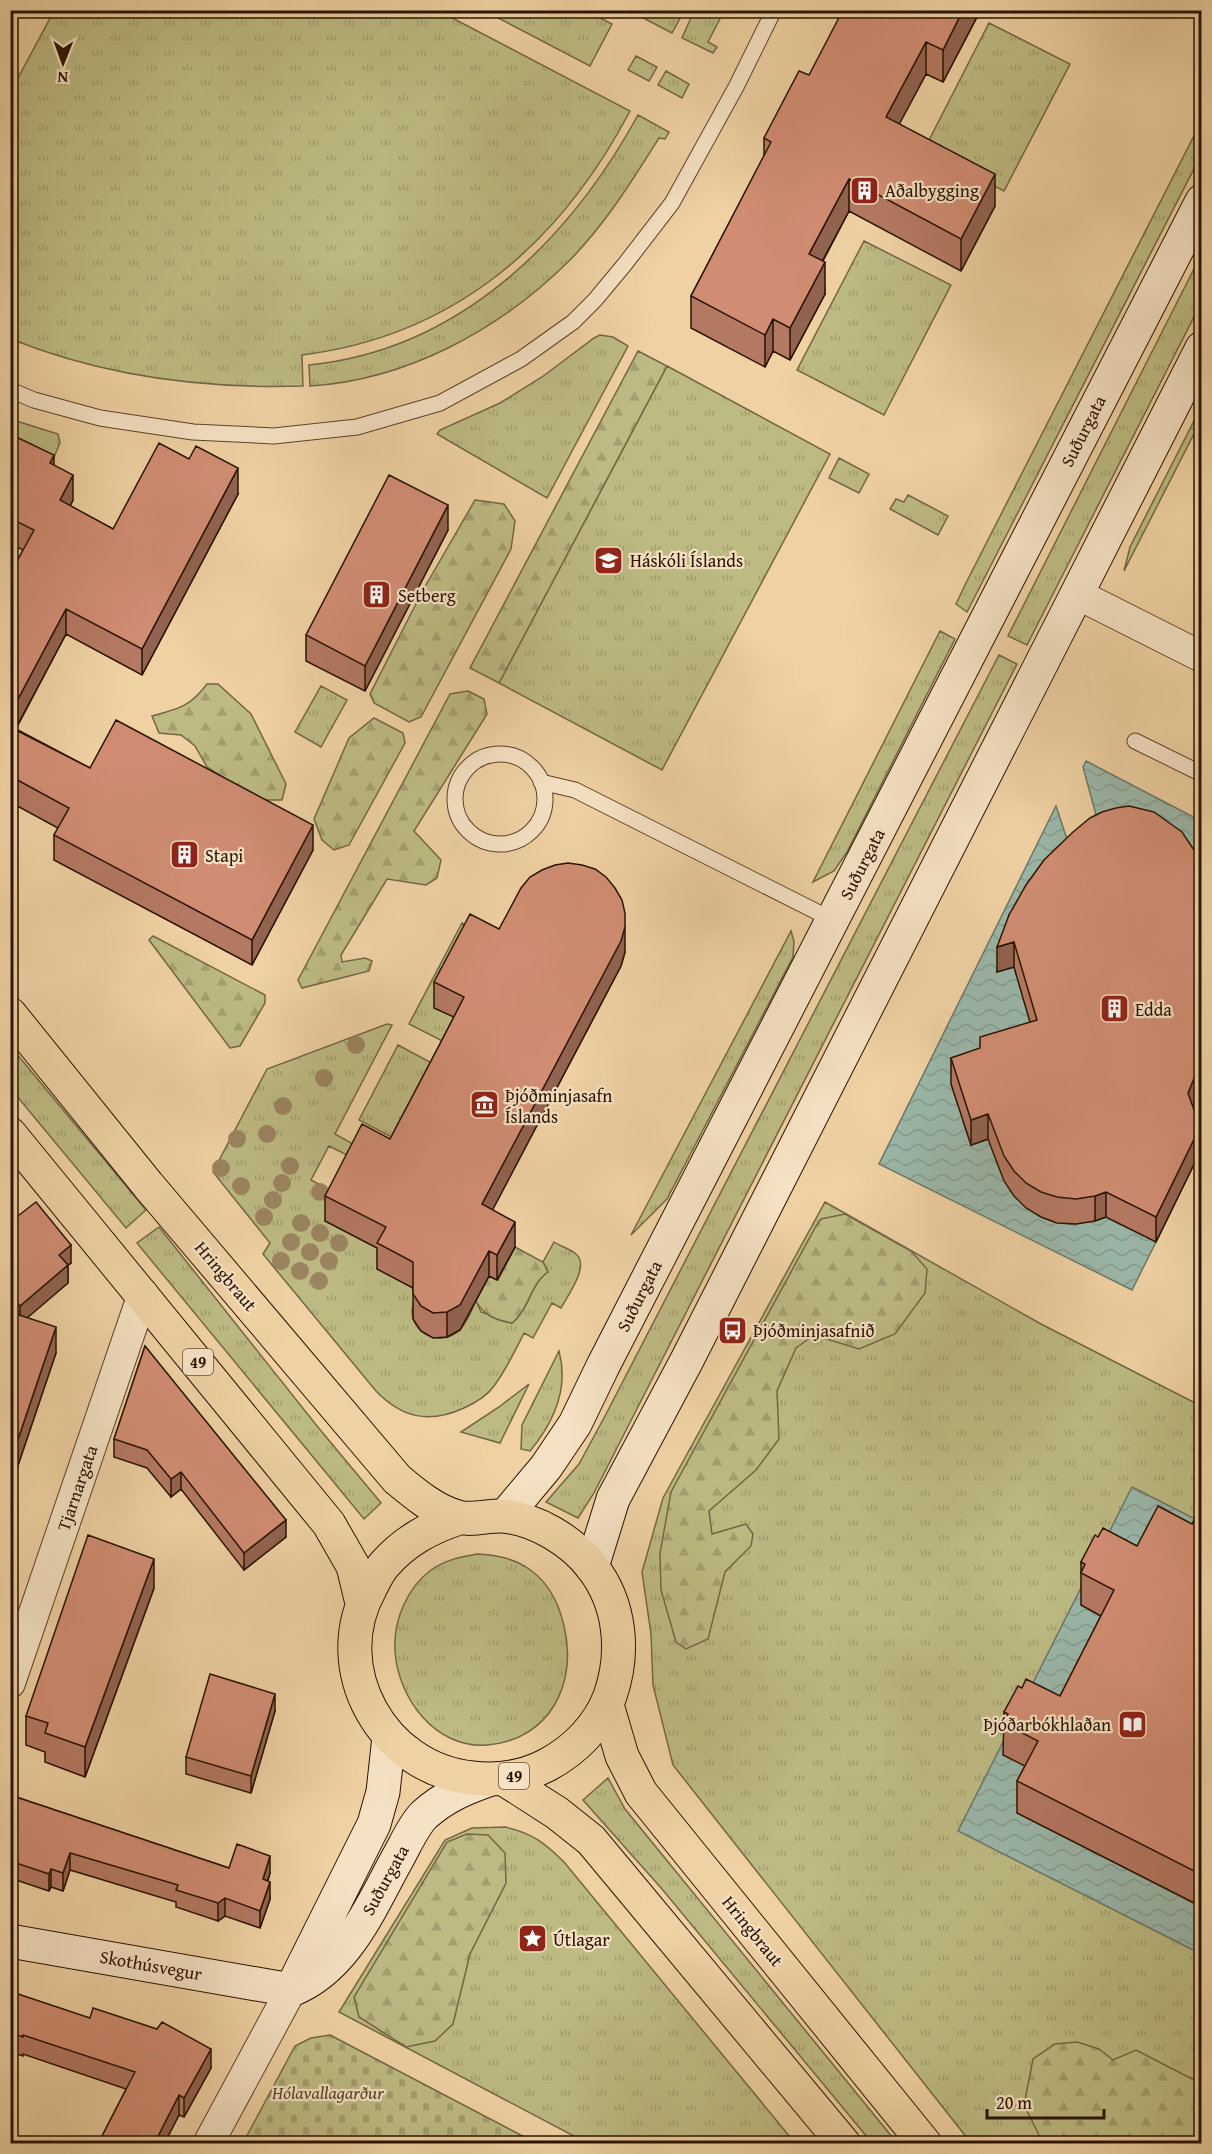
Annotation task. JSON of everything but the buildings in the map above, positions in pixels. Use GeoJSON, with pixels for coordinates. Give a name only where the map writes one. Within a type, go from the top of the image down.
{"type":"FeatureCollection","features":[{"type":"Feature","properties":{"kind":"main road","name":"Suðurgata"},"geometry":{"type":"LineString","coordinates":[[505,1516],[546,1467],[575,1424],[1202,201]]}},
{"type":"Feature","properties":{"kind":"main road"},"geometry":{"type":"LineString","coordinates":[[592,1567],[613,1498],[687,1360],[718,1295],[1202,348]]}},
{"type":"Feature","properties":{"kind":"main road","name":"Hringbraut"},"geometry":{"type":"LineString","coordinates":[[10,1014],[148,1185],[397,1479],[424,1500],[459,1518]]}},
{"type":"Feature","properties":{"kind":"main road","name":"49"},"geometry":{"type":"LineString","coordinates":[[10,1134],[329,1524],[353,1566],[362,1604]]}},
{"type":"Feature","properties":{"kind":"main road","name":"49"},"geometry":{"type":"LineString","coordinates":[[505,1516],[538,1525],[568,1543],[592,1567],[612,1603],[620,1644],[616,1676],[607,1705],[586,1736],[562,1756],[535,1771],[496,1779],[458,1777],[432,1768],[411,1756],[389,1737],[375,1718],[362,1691],[355,1660],[356,1631],[362,1604],[382,1567],[408,1542],[432,1527],[459,1518],[505,1516]]}},
{"type":"Feature","properties":{"kind":"main road","name":"Hringbraut"},"geometry":{"type":"LineString","coordinates":[[607,1705],[622,1756],[641,1793],[925,2144]]}},
{"type":"Feature","properties":{"kind":"main road","name":"Suðurgata"},"geometry":{"type":"LineString","coordinates":[[291,1990],[374,1824],[383,1792],[389,1737]]}},
{"type":"Feature","properties":{"kind":"main road","name":"Suðurgata"},"geometry":{"type":"LineString","coordinates":[[291,1990],[304,1985],[322,1972],[349,1943],[423,1816],[455,1792],[496,1779]]}},
{"type":"Feature","properties":{"kind":"main road","name":"49"},"geometry":{"type":"LineString","coordinates":[[496,1779],[557,1813],[591,1840],[844,2144]]}},
{"type":"Feature","properties":{"kind":"main road","name":"Skothúsvegur"},"geometry":{"type":"LineString","coordinates":[[10,1941],[291,1990]]}},
{"type":"Feature","properties":{"kind":"street"},"geometry":{"type":"LineString","coordinates":[[1077,594],[1202,657]]}},
{"type":"Feature","properties":{"kind":"street","name":"Tjarnargata"},"geometry":{"type":"LineString","coordinates":[[10,1683],[143,1294]]}},
{"type":"Feature","properties":{"kind":"street","name":"Suðurgata"},"geometry":{"type":"LineString","coordinates":[[208,2144],[291,1990]]}},
{"type":"Feature","properties":{"kind":"lane"},"geometry":{"type":"LineString","coordinates":[[10,390],[34,400],[100,418],[193,432],[274,436],[357,427],[440,403],[521,359],[573,322],[595,300],[672,202],[736,87],[774,10]]}},
{"type":"Feature","properties":{"kind":"lane"},"geometry":{"type":"LineString","coordinates":[[1135,741],[1202,774]]}},
{"type":"Feature","properties":{"kind":"lane"},"geometry":{"type":"LineString","coordinates":[[541,782],[545,796],[543,811],[537,825],[527,836],[513,842],[499,844],[484,841],[471,834],[461,823],[456,808],[459,780],[468,768],[480,759],[494,755],[508,755],[533,769],[541,782],[575,790],[833,920]]}},
{"type":"Feature","properties":{"kind":"green space"},"geometry":{"type":"Polygon","coordinates":[[[54,11],[439,11],[630,111],[602,159],[571,203],[536,242],[497,276],[454,305],[408,328],[357,345],[302,355],[303,386],[229,385],[154,378],[82,362],[11,339],[11,91],[54,11]]]}},
{"type":"Feature","properties":{"kind":"green space"},"geometry":{"type":"Polygon","coordinates":[[[485,11],[587,11],[612,24],[590,66],[485,11]]]}},
{"type":"Feature","properties":{"kind":"green space"},"geometry":{"type":"Polygon","coordinates":[[[630,11],[684,11],[672,33],[630,11]]]}},
{"type":"Feature","properties":{"kind":"green space"},"geometry":{"type":"Polygon","coordinates":[[[694,11],[724,11],[708,42],[717,47],[713,53],[682,38],[694,11]]]}},
{"type":"Feature","properties":{"kind":"green space"},"geometry":{"type":"Polygon","coordinates":[[[989,23],[1070,64],[1004,191],[924,150],[989,23]]]}},
{"type":"Feature","properties":{"kind":"green space"},"geometry":{"type":"Polygon","coordinates":[[[636,56],[657,67],[649,81],[628,70],[636,56]]]}},
{"type":"Feature","properties":{"kind":"green space"},"geometry":{"type":"Polygon","coordinates":[[[666,71],[689,84],[682,98],[658,85],[666,71]]]}},
{"type":"Feature","properties":{"kind":"green space"},"geometry":{"type":"Polygon","coordinates":[[[638,115],[669,132],[665,139],[659,138],[628,187],[594,233],[541,287],[482,330],[416,362],[382,374],[346,382],[310,386],[309,365],[363,355],[414,337],[461,313],[504,282],[543,246],[579,205],[610,161],[638,115]]]}},
{"type":"Feature","properties":{"kind":"green space"},"geometry":{"type":"Polygon","coordinates":[[[1201,122],[1201,155],[967,612],[956,604],[965,585],[1201,122]]]}},
{"type":"Feature","properties":{"kind":"green space"},"geometry":{"type":"Polygon","coordinates":[[[864,241],[951,285],[884,415],[797,370],[864,241]]]}},
{"type":"Feature","properties":{"kind":"green space"},"geometry":{"type":"Polygon","coordinates":[[[1201,255],[1201,303],[1027,645],[1008,636],[1201,255]]]}},
{"type":"Feature","properties":{"kind":"green space"},"geometry":{"type":"Polygon","coordinates":[[[600,335],[613,337],[628,346],[547,498],[437,434],[440,430],[500,403],[542,377],[600,335]]]}},
{"type":"Feature","properties":{"kind":"green space"},"geometry":{"type":"Polygon","coordinates":[[[638,351],[667,366],[499,683],[470,668],[638,351]]]}},
{"type":"Feature","properties":{"kind":"green space"},"geometry":{"type":"Polygon","coordinates":[[[667,366],[830,454],[662,770],[499,683],[667,366]]]}},
{"type":"Feature","properties":{"kind":"green space"},"geometry":{"type":"Polygon","coordinates":[[[1201,407],[1201,420],[1124,571],[1130,547],[1201,407]]]}},
{"type":"Feature","properties":{"kind":"green space"},"geometry":{"type":"Polygon","coordinates":[[[10,419],[58,434],[60,443],[51,464],[11,447],[10,419]]]}},
{"type":"Feature","properties":{"kind":"green space"},"geometry":{"type":"Polygon","coordinates":[[[839,458],[869,474],[859,493],[829,478],[839,458]]]}},
{"type":"Feature","properties":{"kind":"green space"},"geometry":{"type":"Polygon","coordinates":[[[908,495],[948,516],[938,535],[890,509],[896,499],[904,502],[908,495]]]}},
{"type":"Feature","properties":{"kind":"green space"},"geometry":{"type":"Polygon","coordinates":[[[475,500],[504,504],[515,521],[511,549],[421,717],[409,722],[374,703],[370,694],[422,592],[475,500]]]}},
{"type":"Feature","properties":{"kind":"green space"},"geometry":{"type":"Polygon","coordinates":[[[940,631],[955,639],[847,852],[834,871],[813,882],[940,631]]]}},
{"type":"Feature","properties":{"kind":"green space"},"geometry":{"type":"Polygon","coordinates":[[[999,655],[1017,664],[594,1493],[578,1518],[546,1502],[579,1464],[605,1416],[999,655]]]}},
{"type":"Feature","properties":{"kind":"green space"},"geometry":{"type":"Polygon","coordinates":[[[207,684],[218,684],[251,714],[286,784],[282,800],[257,800],[207,767],[195,746],[181,735],[159,733],[152,716],[183,706],[195,698],[207,684]]]}},
{"type":"Feature","properties":{"kind":"green space"},"geometry":{"type":"Polygon","coordinates":[[[321,686],[347,700],[321,747],[295,732],[321,686]]]}},
{"type":"Feature","properties":{"kind":"green space"},"geometry":{"type":"Polygon","coordinates":[[[468,691],[484,699],[487,714],[414,831],[441,860],[437,878],[426,885],[387,879],[341,955],[342,962],[365,958],[372,961],[369,971],[302,988],[298,980],[450,694],[468,691]]]}},
{"type":"Feature","properties":{"kind":"green space"},"geometry":{"type":"Polygon","coordinates":[[[374,718],[403,733],[405,743],[349,845],[334,850],[322,840],[314,819],[349,738],[374,718]]]}},
{"type":"Feature","properties":{"kind":"green space"},"geometry":{"type":"Polygon","coordinates":[[[462,923],[491,938],[435,1007],[464,1022],[452,1046],[409,1024],[462,923]]]}},
{"type":"Feature","properties":{"kind":"green space"},"geometry":{"type":"Polygon","coordinates":[[[791,931],[794,941],[793,957],[667,1199],[631,1235],[791,931]]]}},
{"type":"Feature","properties":{"kind":"green space"},"geometry":{"type":"Polygon","coordinates":[[[153,936],[265,995],[265,1003],[240,1046],[230,1048],[149,940],[153,936]]]}},
{"type":"Feature","properties":{"kind":"green space"},"geometry":{"type":"Polygon","coordinates":[[[387,1024],[392,1025],[335,1134],[362,1149],[357,1160],[329,1146],[311,1180],[339,1195],[386,1253],[420,1289],[412,1308],[416,1326],[434,1338],[449,1337],[463,1326],[476,1301],[481,1312],[512,1323],[518,1318],[537,1283],[548,1272],[543,1262],[554,1242],[576,1254],[581,1266],[576,1281],[561,1308],[552,1303],[533,1338],[524,1333],[491,1390],[468,1406],[439,1416],[417,1416],[406,1412],[376,1391],[263,1254],[270,1243],[213,1172],[267,1069],[387,1024]]]}},
{"type":"Feature","properties":{"kind":"green space"},"geometry":{"type":"Polygon","coordinates":[[[398,1045],[441,1068],[401,1142],[359,1120],[398,1045]]]}},
{"type":"Feature","properties":{"kind":"green space"},"geometry":{"type":"Polygon","coordinates":[[[11,1047],[146,1210],[126,1228],[11,1089],[11,1047]]]}},
{"type":"Feature","properties":{"kind":"green space"},"geometry":{"type":"Polygon","coordinates":[[[825,1202],[1041,1324],[1201,1406],[1201,2143],[971,2143],[673,1765],[653,1685],[651,1634],[642,1572],[663,1498],[825,1202]]]}},
{"type":"Feature","properties":{"kind":"green space"},"geometry":{"type":"Polygon","coordinates":[[[845,1214],[911,1251],[927,1269],[925,1293],[895,1334],[859,1349],[814,1335],[796,1348],[777,1391],[779,1439],[756,1470],[709,1511],[712,1534],[746,1524],[753,1534],[751,1546],[725,1572],[708,1639],[686,1649],[676,1642],[661,1590],[660,1553],[671,1492],[815,1228],[821,1219],[845,1214]]]}},
{"type":"Feature","properties":{"kind":"green space"},"geometry":{"type":"Polygon","coordinates":[[[159,1227],[381,1503],[364,1519],[137,1243],[159,1227]]]}},
{"type":"Feature","properties":{"kind":"green space"},"geometry":{"type":"Polygon","coordinates":[[[515,1247],[543,1262],[548,1272],[537,1283],[518,1318],[512,1323],[491,1316],[476,1301],[489,1276],[498,1280],[515,1247]]]}},
{"type":"Feature","properties":{"kind":"green space"},"geometry":{"type":"Polygon","coordinates":[[[559,1351],[562,1378],[557,1404],[539,1440],[530,1451],[521,1449],[522,1425],[559,1351]]]}},
{"type":"Feature","properties":{"kind":"green space"},"geometry":{"type":"Polygon","coordinates":[[[529,1384],[500,1443],[461,1432],[499,1407],[529,1384]]]}},
{"type":"Feature","properties":{"kind":"green space"},"geometry":{"type":"Polygon","coordinates":[[[477,1554],[498,1556],[517,1562],[542,1580],[559,1610],[567,1647],[567,1668],[562,1687],[554,1705],[543,1720],[528,1732],[509,1741],[487,1745],[469,1744],[452,1739],[436,1730],[423,1718],[403,1687],[395,1651],[396,1628],[403,1606],[422,1577],[442,1564],[477,1554]]]}},
{"type":"Feature","properties":{"kind":"green space"},"geometry":{"type":"Polygon","coordinates":[[[608,1778],[625,1809],[897,2143],[872,2143],[662,1889],[583,1800],[608,1778]]]}},
{"type":"Feature","properties":{"kind":"green space"},"geometry":{"type":"Polygon","coordinates":[[[505,1827],[523,1832],[538,1840],[564,1862],[795,2143],[587,2143],[339,2012],[445,1840],[472,1828],[505,1827]]]}},
{"type":"Feature","properties":{"kind":"green space"},"geometry":{"type":"Polygon","coordinates":[[[467,1834],[488,1835],[505,1853],[506,1883],[470,1954],[453,2024],[435,2041],[406,2047],[359,2017],[354,1997],[447,1842],[467,1834]]]}},
{"type":"Feature","properties":{"kind":"green space","name":"Hólavallagarður"},"geometry":{"type":"Polygon","coordinates":[[[330,2035],[536,2143],[243,2143],[295,2046],[311,2038],[330,2035]]]}},
{"type":"Feature","properties":{"kind":"green space"},"geometry":{"type":"Polygon","coordinates":[[[1077,2042],[1099,2049],[1113,2060],[1136,2050],[1200,2083],[1201,2141],[1198,2138],[1194,2144],[1043,2143],[1024,2105],[1033,2059],[1055,2044],[1077,2042]]]}},
{"type":"Feature","properties":{"kind":"water"},"geometry":{"type":"Polygon","coordinates":[[[1086,761],[1201,821],[1201,889],[1102,837],[1083,767],[1086,761]]]}},
{"type":"Feature","properties":{"kind":"water"},"geometry":{"type":"Polygon","coordinates":[[[1056,806],[1073,857],[997,971],[1014,967],[1037,1045],[951,1084],[959,1108],[974,1118],[963,1122],[971,1145],[989,1139],[1006,1182],[1018,1199],[1032,1211],[1048,1220],[1067,1224],[1089,1222],[1113,1214],[1156,1242],[1132,1290],[879,1164],[1056,806]]]}},
{"type":"Feature","properties":{"kind":"water"},"geometry":{"type":"Polygon","coordinates":[[[1132,1487],[1201,1522],[1114,1622],[1018,1813],[1201,1907],[1201,1954],[958,1831],[1132,1487]]]}},
{"type":"Feature","properties":{"kind":"place","name":"Aðalbygging"},"geometry":{"type":"Point","coordinates":[864,190]}},
{"type":"Feature","properties":{"kind":"place","name":"Háskóli Íslands"},"geometry":{"type":"Point","coordinates":[609,560]}},
{"type":"Feature","properties":{"kind":"place","name":"Setberg"},"geometry":{"type":"Point","coordinates":[377,595]}},
{"type":"Feature","properties":{"kind":"place","name":"Stapi"},"geometry":{"type":"Point","coordinates":[184,855]}},
{"type":"Feature","properties":{"kind":"place","name":"Edda"},"geometry":{"type":"Point","coordinates":[1114,1009]}},
{"type":"Feature","properties":{"kind":"place","name":"Þjóðminjasafn Íslands"},"geometry":{"type":"Point","coordinates":[484,1105]}},
{"type":"Feature","properties":{"kind":"place","name":"Þjóðminjasafnið"},"geometry":{"type":"Point","coordinates":[732,1330]}},
{"type":"Feature","properties":{"kind":"place","name":"Þjóðarbókhlaðan"},"geometry":{"type":"Point","coordinates":[1132,1724]}},
{"type":"Feature","properties":{"kind":"place","name":"Útlagar"},"geometry":{"type":"Point","coordinates":[532,1939]}}]}
